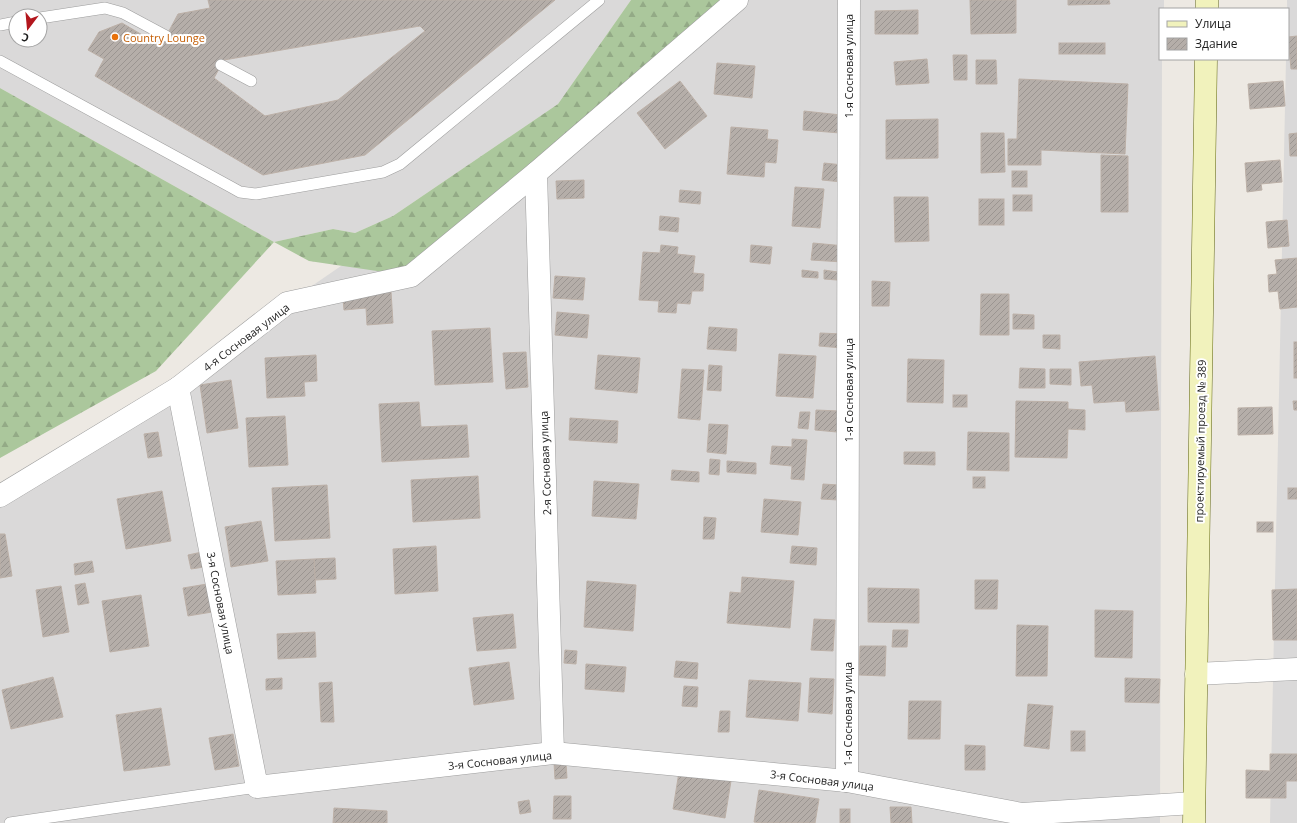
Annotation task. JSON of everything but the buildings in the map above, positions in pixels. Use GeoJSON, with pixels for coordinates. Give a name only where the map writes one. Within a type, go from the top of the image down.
{"type":"FeatureCollection","features":[{"type":"Feature","properties":{"kind":"main road","name":"проектируемый проезд № 389"},"geometry":{"type":"LineString","coordinates":[[1194,813],[1206,60]]}},
{"type":"Feature","properties":{"kind":"street","name":"4-я Сосновая улица"},"geometry":{"type":"LineString","coordinates":[[0,496],[178,388],[287,303],[411,276],[536,174],[737,0]]}},
{"type":"Feature","properties":{"kind":"street","name":"1-я Сосновая улица"},"geometry":{"type":"LineString","coordinates":[[847,781],[849,0]]}},
{"type":"Feature","properties":{"kind":"street","name":"2-я Сосновая улица"},"geometry":{"type":"LineString","coordinates":[[536,174],[553,753]]}},
{"type":"Feature","properties":{"kind":"street","name":"3-я Сосновая улица"},"geometry":{"type":"LineString","coordinates":[[178,388],[257,787],[553,753],[847,781],[1022,814],[1194,813]]}},
{"type":"Feature","properties":{"kind":"street"},"geometry":{"type":"LineString","coordinates":[[1196,674],[1297,668]]}},
{"type":"Feature","properties":{"kind":"lane"},"geometry":{"type":"LineString","coordinates":[[0,61],[240,192],[256,194],[383,172],[400,164],[599,0]]}},
{"type":"Feature","properties":{"kind":"lane"},"geometry":{"type":"LineString","coordinates":[[48,17],[105,8],[123,13],[166,36]]}},
{"type":"Feature","properties":{"kind":"lane"},"geometry":{"type":"LineString","coordinates":[[221,65],[251,81]]}},
{"type":"Feature","properties":{"kind":"lane"},"geometry":{"type":"LineString","coordinates":[[10,823],[257,787]]}},
{"type":"Feature","properties":{"kind":"shaded area"},"geometry":{"type":"Polygon","coordinates":[[[0,0],[631,0],[558,104],[393,216],[355,233],[333,229],[274,242],[0,88],[0,0]]]}},
{"type":"Feature","properties":{"kind":"shaded area"},"geometry":{"type":"Polygon","coordinates":[[[728,0],[1164,0],[1164,8],[1159,8],[1159,60],[1162,60],[1160,823],[0,823],[0,489],[130,411],[728,0]]]}},
{"type":"Feature","properties":{"kind":"shaded area"},"geometry":{"type":"Polygon","coordinates":[[[1287,0],[1297,0],[1297,823],[1270,823],[1286,60],[1289,60],[1289,8],[1287,8],[1287,0]]]}},
{"type":"Feature","properties":{"kind":"green space"},"geometry":{"type":"Polygon","coordinates":[[[631,0],[731,0],[411,276],[309,261],[274,242],[333,229],[355,233],[393,216],[558,104],[631,0]]]}},
{"type":"Feature","properties":{"kind":"green space"},"geometry":{"type":"Polygon","coordinates":[[[0,88],[274,242],[156,371],[0,458],[0,88]]]}},
{"type":"Feature","properties":{"kind":"place","name":"Country Lounge"},"geometry":{"type":"Point","coordinates":[115,37]}}]}
